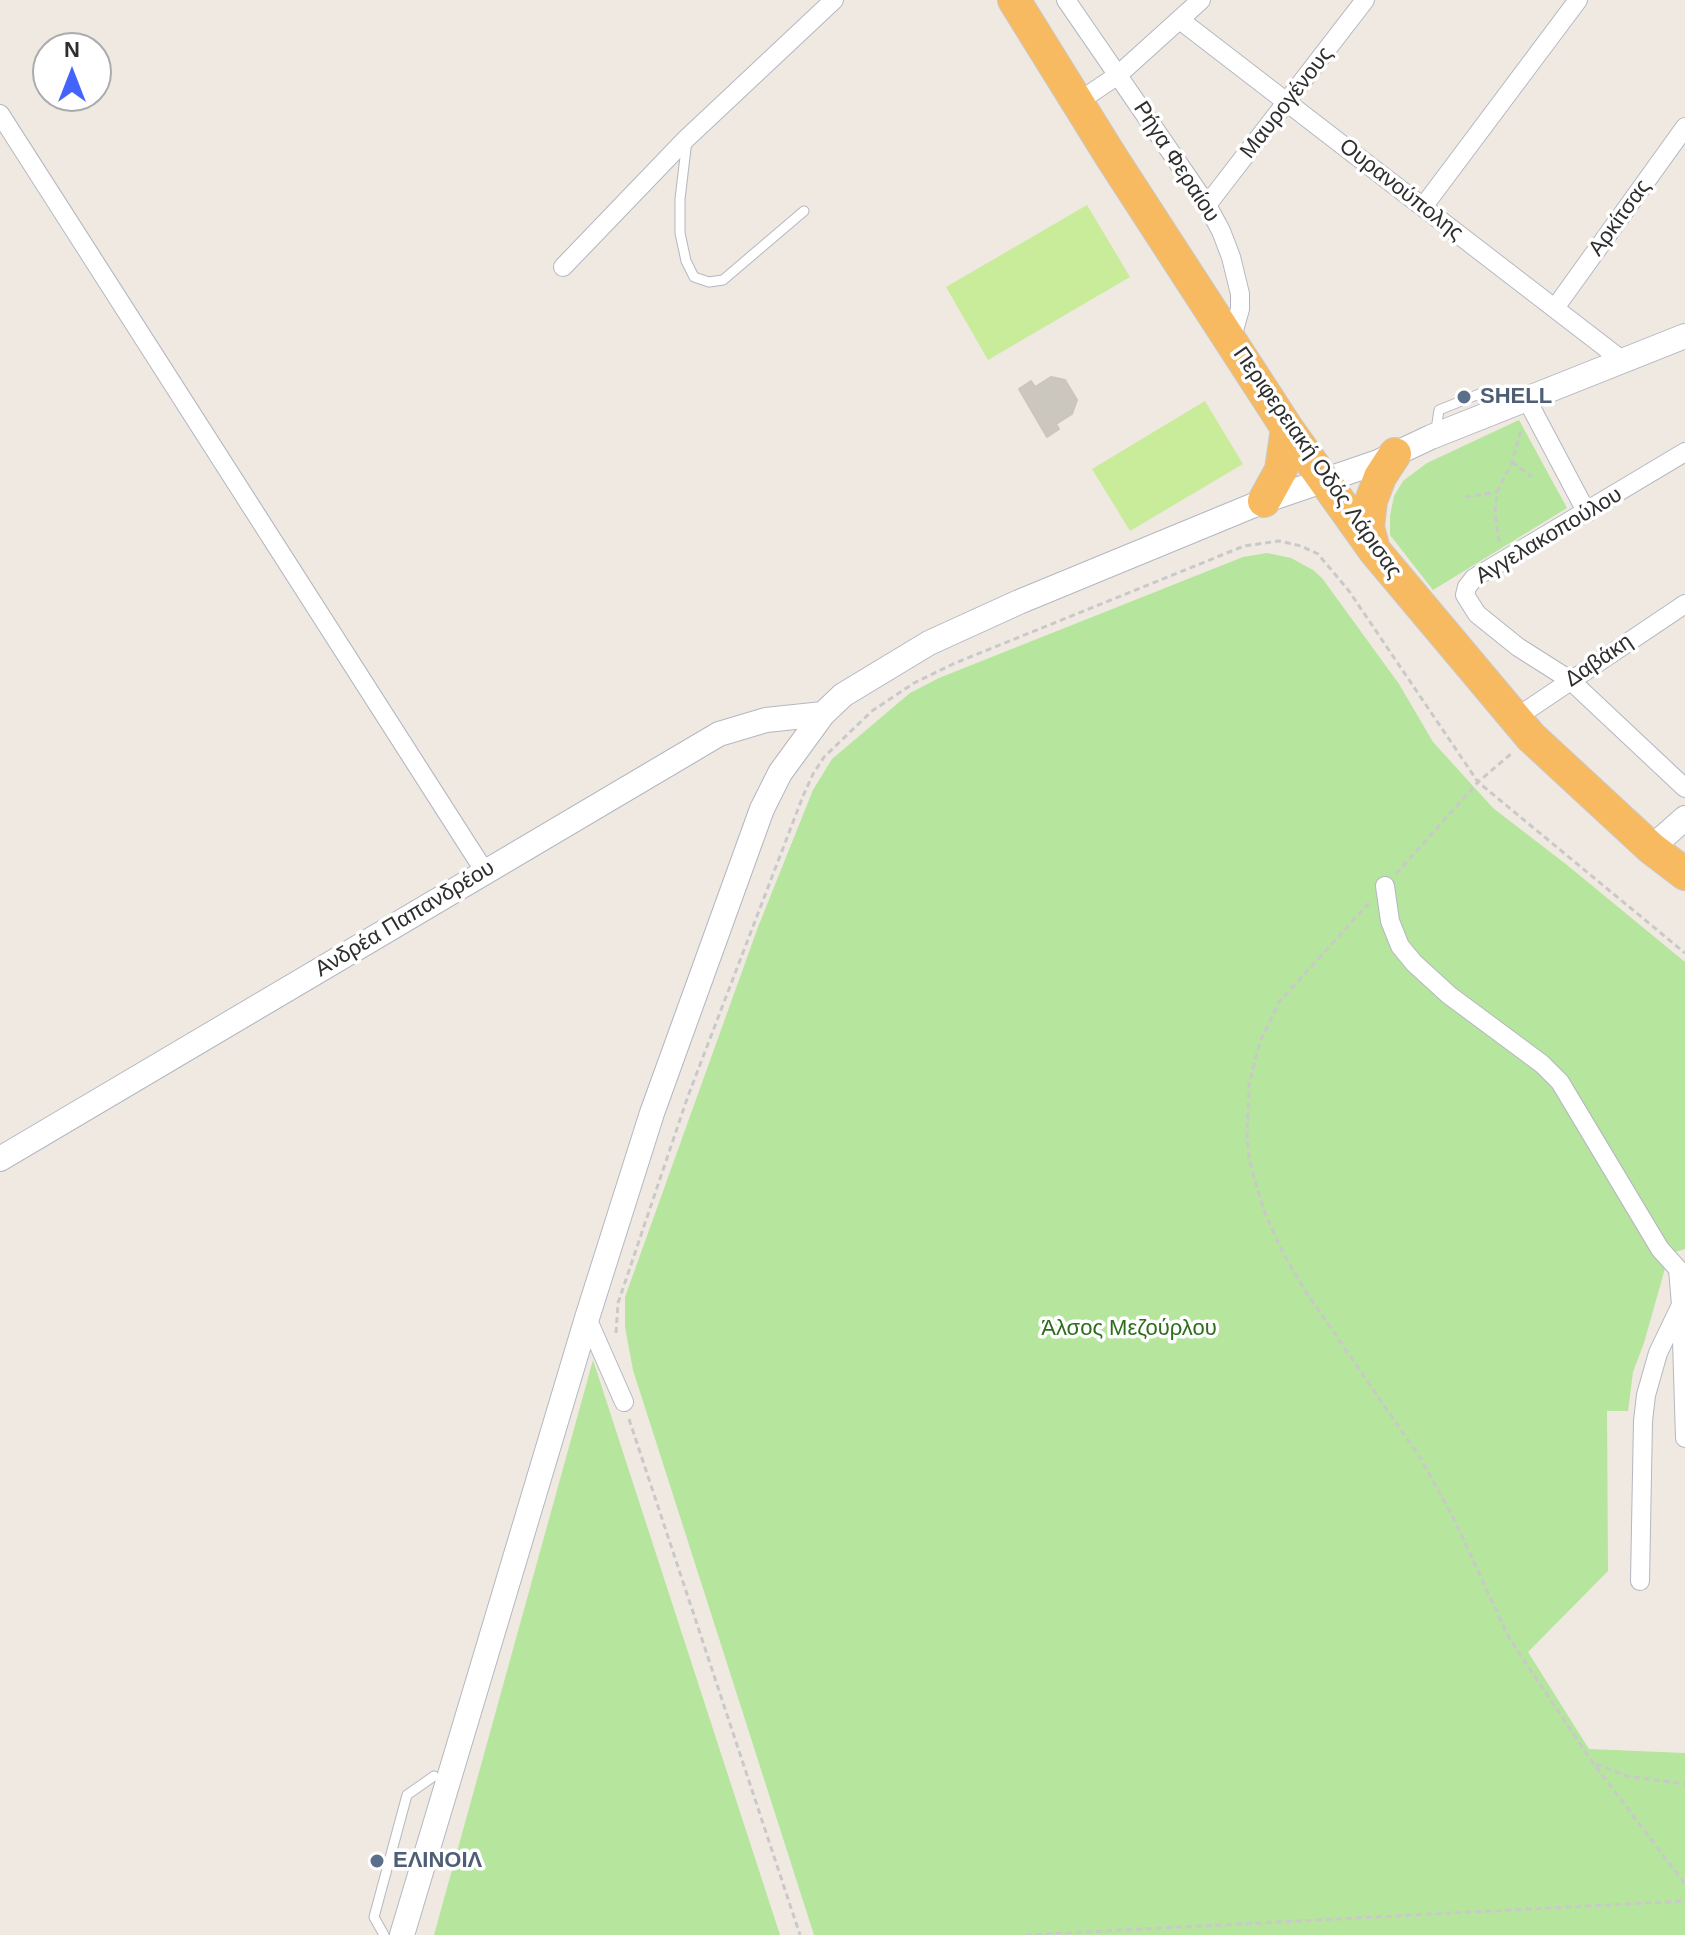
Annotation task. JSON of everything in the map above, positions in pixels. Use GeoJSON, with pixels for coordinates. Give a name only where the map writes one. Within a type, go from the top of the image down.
{"type":"FeatureCollection","features":[{"type":"Feature","properties":{"kind":"highway","name":"Περιφερειακή Οδός Λάρισας"},"geometry":{"type":"LineString","coordinates":[[1014,0],[1287,428],[1374,550],[1531,737],[1651,848],[1685,874]]}},
{"type":"Feature","properties":{"kind":"highway"},"geometry":{"type":"LineString","coordinates":[[1264,501],[1281,470],[1287,428]]}},
{"type":"Feature","properties":{"kind":"highway"},"geometry":{"type":"LineString","coordinates":[[1374,550],[1368,527],[1371,501],[1380,477],[1395,454]]}},
{"type":"Feature","properties":{"kind":"street"},"geometry":{"type":"LineString","coordinates":[[563,267],[686,139],[834,0]]}},
{"type":"Feature","properties":{"kind":"street","name":"Ρήγα Φεραίου"},"geometry":{"type":"LineString","coordinates":[[1066,0],[1207,205],[1231,257],[1237,278],[1240,309],[1231,341]]}},
{"type":"Feature","properties":{"kind":"street"},"geometry":{"type":"LineString","coordinates":[[1078,102],[1118,75],[1201,0]]}},
{"type":"Feature","properties":{"kind":"street","name":"Μαυρογένους"},"geometry":{"type":"LineString","coordinates":[[1207,205],[1365,0]]}},
{"type":"Feature","properties":{"kind":"street"},"geometry":{"type":"LineString","coordinates":[[1423,207],[1578,0]]}},
{"type":"Feature","properties":{"kind":"street","name":"Ουρανούπολης"},"geometry":{"type":"LineString","coordinates":[[1180,20],[1623,361]]}},
{"type":"Feature","properties":{"kind":"street"},"geometry":{"type":"LineString","coordinates":[[0,114],[485,872]]}},
{"type":"Feature","properties":{"kind":"street","name":"Αρκίτσας"},"geometry":{"type":"LineString","coordinates":[[1555,308],[1685,127]]}},
{"type":"Feature","properties":{"kind":"street"},"geometry":{"type":"LineString","coordinates":[[402,1935],[587,1318],[652,1113],[762,809],[788,761],[823,714],[843,695],[929,643],[1019,602],[1264,501],[1531,409],[1623,361],[1685,336]]}},
{"type":"Feature","properties":{"kind":"street"},"geometry":{"type":"LineString","coordinates":[[1531,409],[1587,513]]}},
{"type":"Feature","properties":{"kind":"street","name":"Αγγελακοπούλου"},"geometry":{"type":"LineString","coordinates":[[1685,452],[1474,578],[1465,595],[1477,614],[1518,647],[1570,680],[1685,788]]}},
{"type":"Feature","properties":{"kind":"street","name":"Δαβάκη"},"geometry":{"type":"LineString","coordinates":[[1514,719],[1685,604]]}},
{"type":"Feature","properties":{"kind":"street","name":"Ανδρέα Παπανδρέου"},"geometry":{"type":"LineString","coordinates":[[0,1159],[719,734],[766,720],[823,714]]}},
{"type":"Feature","properties":{"kind":"street"},"geometry":{"type":"LineString","coordinates":[[1651,848],[1685,818]]}},
{"type":"Feature","properties":{"kind":"street"},"geometry":{"type":"LineString","coordinates":[[1385,886],[1390,921],[1400,946],[1449,995],[1542,1064],[1560,1082],[1660,1249],[1682,1269],[1685,1438]]}},
{"type":"Feature","properties":{"kind":"street"},"geometry":{"type":"LineString","coordinates":[[1640,1581],[1646,1395],[1658,1353],[1681,1305]]}},
{"type":"Feature","properties":{"kind":"street"},"geometry":{"type":"LineString","coordinates":[[587,1318],[624,1402]]}},
{"type":"Feature","properties":{"kind":"lane"},"geometry":{"type":"LineString","coordinates":[[686,139],[680,233],[686,261],[694,277],[709,282],[723,280],[804,211]]}},
{"type":"Feature","properties":{"kind":"lane"},"geometry":{"type":"LineString","coordinates":[[1437,423],[1439,410],[1484,392],[1497,399]]}},
{"type":"Feature","properties":{"kind":"lane"},"geometry":{"type":"LineString","coordinates":[[384,1935],[374,1917],[407,1795],[434,1776]]}},
{"type":"Feature","properties":{"kind":"path"},"geometry":{"type":"LineString","coordinates":[[1507,560],[1496,533],[1497,492],[1512,462],[1522,425],[1531,409]]}},
{"type":"Feature","properties":{"kind":"path"},"geometry":{"type":"LineString","coordinates":[[1512,462],[1532,477]]}},
{"type":"Feature","properties":{"kind":"path"},"geometry":{"type":"LineString","coordinates":[[1465,497],[1497,492]]}},
{"type":"Feature","properties":{"kind":"path"},"geometry":{"type":"LineString","coordinates":[[616,1335],[618,1303],[688,1096],[803,796],[824,757],[872,711],[914,683],[953,664],[1244,546],[1279,541],[1318,554],[1349,591],[1478,782],[1685,953]]}},
{"type":"Feature","properties":{"kind":"path"},"geometry":{"type":"LineString","coordinates":[[1279,1002],[1260,1042],[1246,1107],[1249,1159],[1264,1211],[1281,1249],[1304,1289],[1421,1459],[1454,1519],[1509,1638],[1593,1763],[1685,1884]]}},
{"type":"Feature","properties":{"kind":"path"},"geometry":{"type":"LineString","coordinates":[[624,1402],[800,1935]]}},
{"type":"Feature","properties":{"kind":"path"},"geometry":{"type":"LineString","coordinates":[[1593,1763],[1627,1776],[1685,1784]]}},
{"type":"Feature","properties":{"kind":"path"},"geometry":{"type":"LineString","coordinates":[[1026,1935],[1685,1901]]}},
{"type":"Feature","properties":{"kind":"green space"},"geometry":{"type":"Polygon","coordinates":[[[1087,205],[1130,277],[988,360],[946,287],[1087,205]]]}},
{"type":"Feature","properties":{"kind":"green space"},"geometry":{"type":"Polygon","coordinates":[[[1205,401],[1243,464],[1130,531],[1092,469],[1205,401]]]}},
{"type":"Feature","properties":{"kind":"green space"},"geometry":{"type":"Polygon","coordinates":[[[1519,420],[1567,508],[1433,590],[1390,535],[1394,496],[1403,481],[1427,463],[1519,420]]]}},
{"type":"Feature","properties":{"kind":"green space","name":"Άλσος Μεζούρλου"},"geometry":{"type":"Polygon","coordinates":[[[1267,553],[1291,558],[1322,578],[1399,684],[1433,742],[1493,808],[1685,962],[1685,1249],[1669,1254],[1633,1372],[1628,1411],[1607,1411],[1608,1571],[1528,1652],[1589,1749],[1685,1753],[1685,1935],[814,1935],[633,1370],[625,1327],[625,1297],[758,927],[813,790],[832,759],[910,693],[939,678],[1243,557],[1267,553]]]}},
{"type":"Feature","properties":{"kind":"green space"},"geometry":{"type":"Polygon","coordinates":[[[593,1360],[780,1935],[434,1935],[593,1360]]]}},
{"type":"Feature","properties":{"kind":"building"},"geometry":{"type":"Polygon","coordinates":[[[1051,377],[1065,380],[1077,400],[1072,414],[1056,424],[1059,429],[1047,437],[1019,389],[1031,381],[1035,387],[1051,377]]]}},
{"type":"Feature","properties":{"kind":"place","name":"SHELL"},"geometry":{"type":"Point","coordinates":[1464,397]}},
{"type":"Feature","properties":{"kind":"place","name":"ΕΛΙΝΟΙΛ"},"geometry":{"type":"Point","coordinates":[377,1861]}}]}
